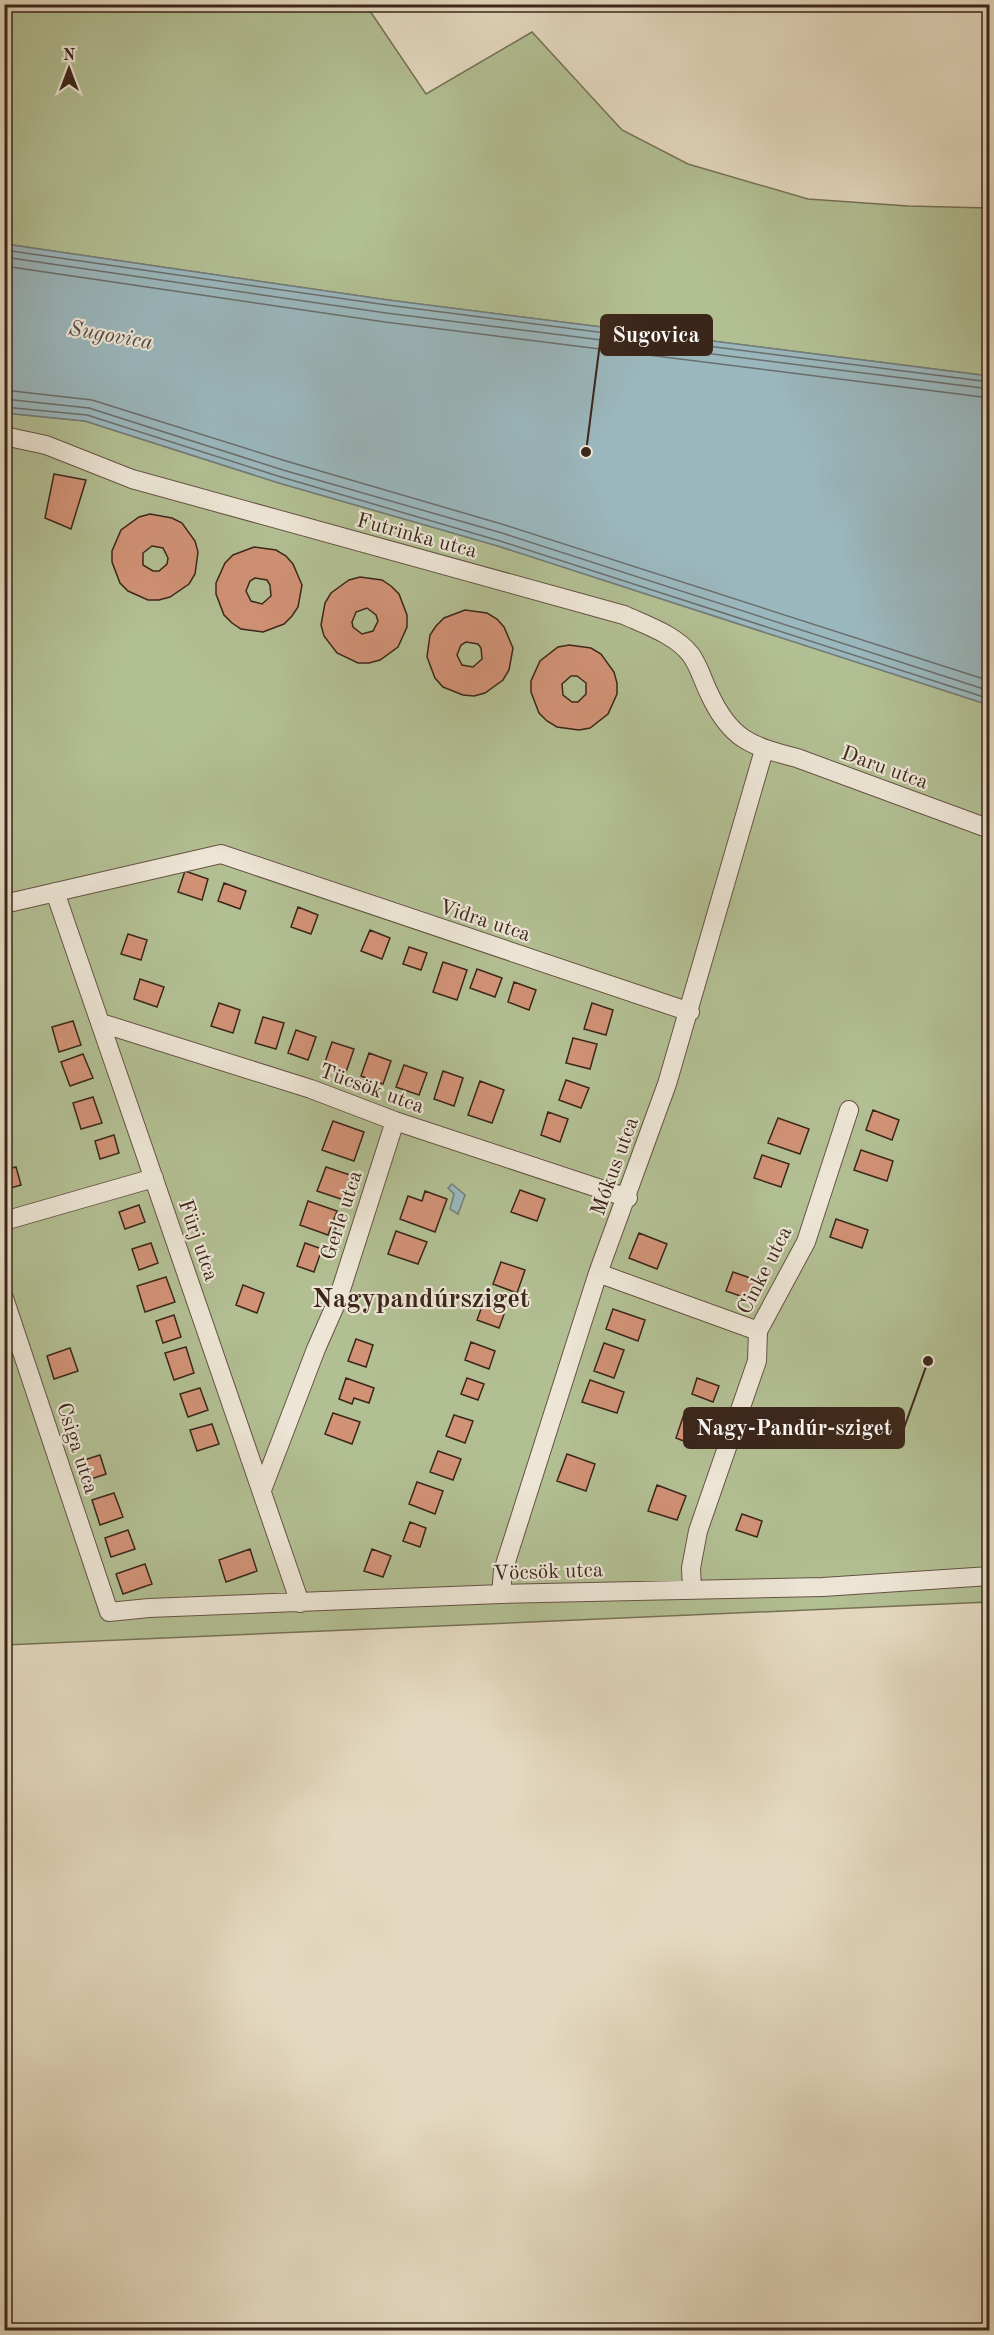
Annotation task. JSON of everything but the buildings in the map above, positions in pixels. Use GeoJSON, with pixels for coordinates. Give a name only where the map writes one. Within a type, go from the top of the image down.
{"type":"FeatureCollection","features":[{"type":"Feature","properties":{"kind":"street","name":"Futrinka utca"},"geometry":{"type":"LineString","coordinates":[[4,436],[46,445],[132,479],[624,615],[679,643],[691,655],[718,712],[729,729],[764,750]]}},
{"type":"Feature","properties":{"kind":"street","name":"Daru utca"},"geometry":{"type":"LineString","coordinates":[[764,750],[806,761],[990,829]]}},
{"type":"Feature","properties":{"kind":"street","name":"Mókus utca"},"geometry":{"type":"LineString","coordinates":[[501,1594],[503,1571],[598,1273],[628,1198],[690,1012],[764,750]]}},
{"type":"Feature","properties":{"kind":"street","name":"Vidra utca"},"geometry":{"type":"LineString","coordinates":[[4,904],[221,854],[690,1012]]}},
{"type":"Feature","properties":{"kind":"street","name":"Fürj utca"},"geometry":{"type":"LineString","coordinates":[[55,892],[300,1603]]}},
{"type":"Feature","properties":{"kind":"street","name":"Tücsök utca"},"geometry":{"type":"LineString","coordinates":[[101,1023],[311,1089],[395,1121],[628,1198]]}},
{"type":"Feature","properties":{"kind":"street","name":"Cinke utca"},"geometry":{"type":"LineString","coordinates":[[692,1589],[691,1568],[698,1531],[757,1361],[758,1331],[806,1242],[849,1110]]}},
{"type":"Feature","properties":{"kind":"street","name":"Gerle utca"},"geometry":{"type":"LineString","coordinates":[[262,1490],[338,1299],[395,1121]]}},
{"type":"Feature","properties":{"kind":"street"},"geometry":{"type":"LineString","coordinates":[[4,1221],[154,1178]]}},
{"type":"Feature","properties":{"kind":"street"},"geometry":{"type":"LineString","coordinates":[[598,1273],[758,1331]]}},
{"type":"Feature","properties":{"kind":"street","name":"Csiga utca"},"geometry":{"type":"LineString","coordinates":[[4,1298],[109,1612]]}},
{"type":"Feature","properties":{"kind":"street","name":"Vöcsök utca"},"geometry":{"type":"LineString","coordinates":[[109,1612],[149,1608],[501,1594],[823,1587],[990,1576]]}},
{"type":"Feature","properties":{"kind":"green space"},"geometry":{"type":"Polygon","coordinates":[[[5,5],[366,5],[426,94],[532,32],[622,130],[688,164],[808,199],[908,206],[989,208],[989,376],[388,300],[5,244],[5,5]]]}},
{"type":"Feature","properties":{"kind":"green space"},"geometry":{"type":"Polygon","coordinates":[[[5,413],[85,421],[279,483],[498,546],[989,705],[989,1602],[5,1645],[5,413]]]}},
{"type":"Feature","properties":{"kind":"water","name":"Sugovica"},"geometry":{"type":"Polygon","coordinates":[[[5,244],[388,300],[989,376],[989,705],[498,546],[279,483],[85,421],[5,413],[5,244]]]}},
{"type":"Feature","properties":{"kind":"water"},"geometry":{"type":"Polygon","coordinates":[[[452,1184],[465,1195],[458,1214],[450,1209],[454,1194],[448,1188],[452,1184]]]}},
{"type":"Feature","properties":{"kind":"place","name":"Sugovica"},"geometry":{"type":"Point","coordinates":[586,452]}},
{"type":"Feature","properties":{"kind":"place","name":"Nagy-Pandúr-sziget"},"geometry":{"type":"Point","coordinates":[928,1361]}},
{"type":"Feature","properties":{"kind":"district","name":"Nagypandúrsziget"},"geometry":{"type":"Point","coordinates":[421,1298]}}]}
